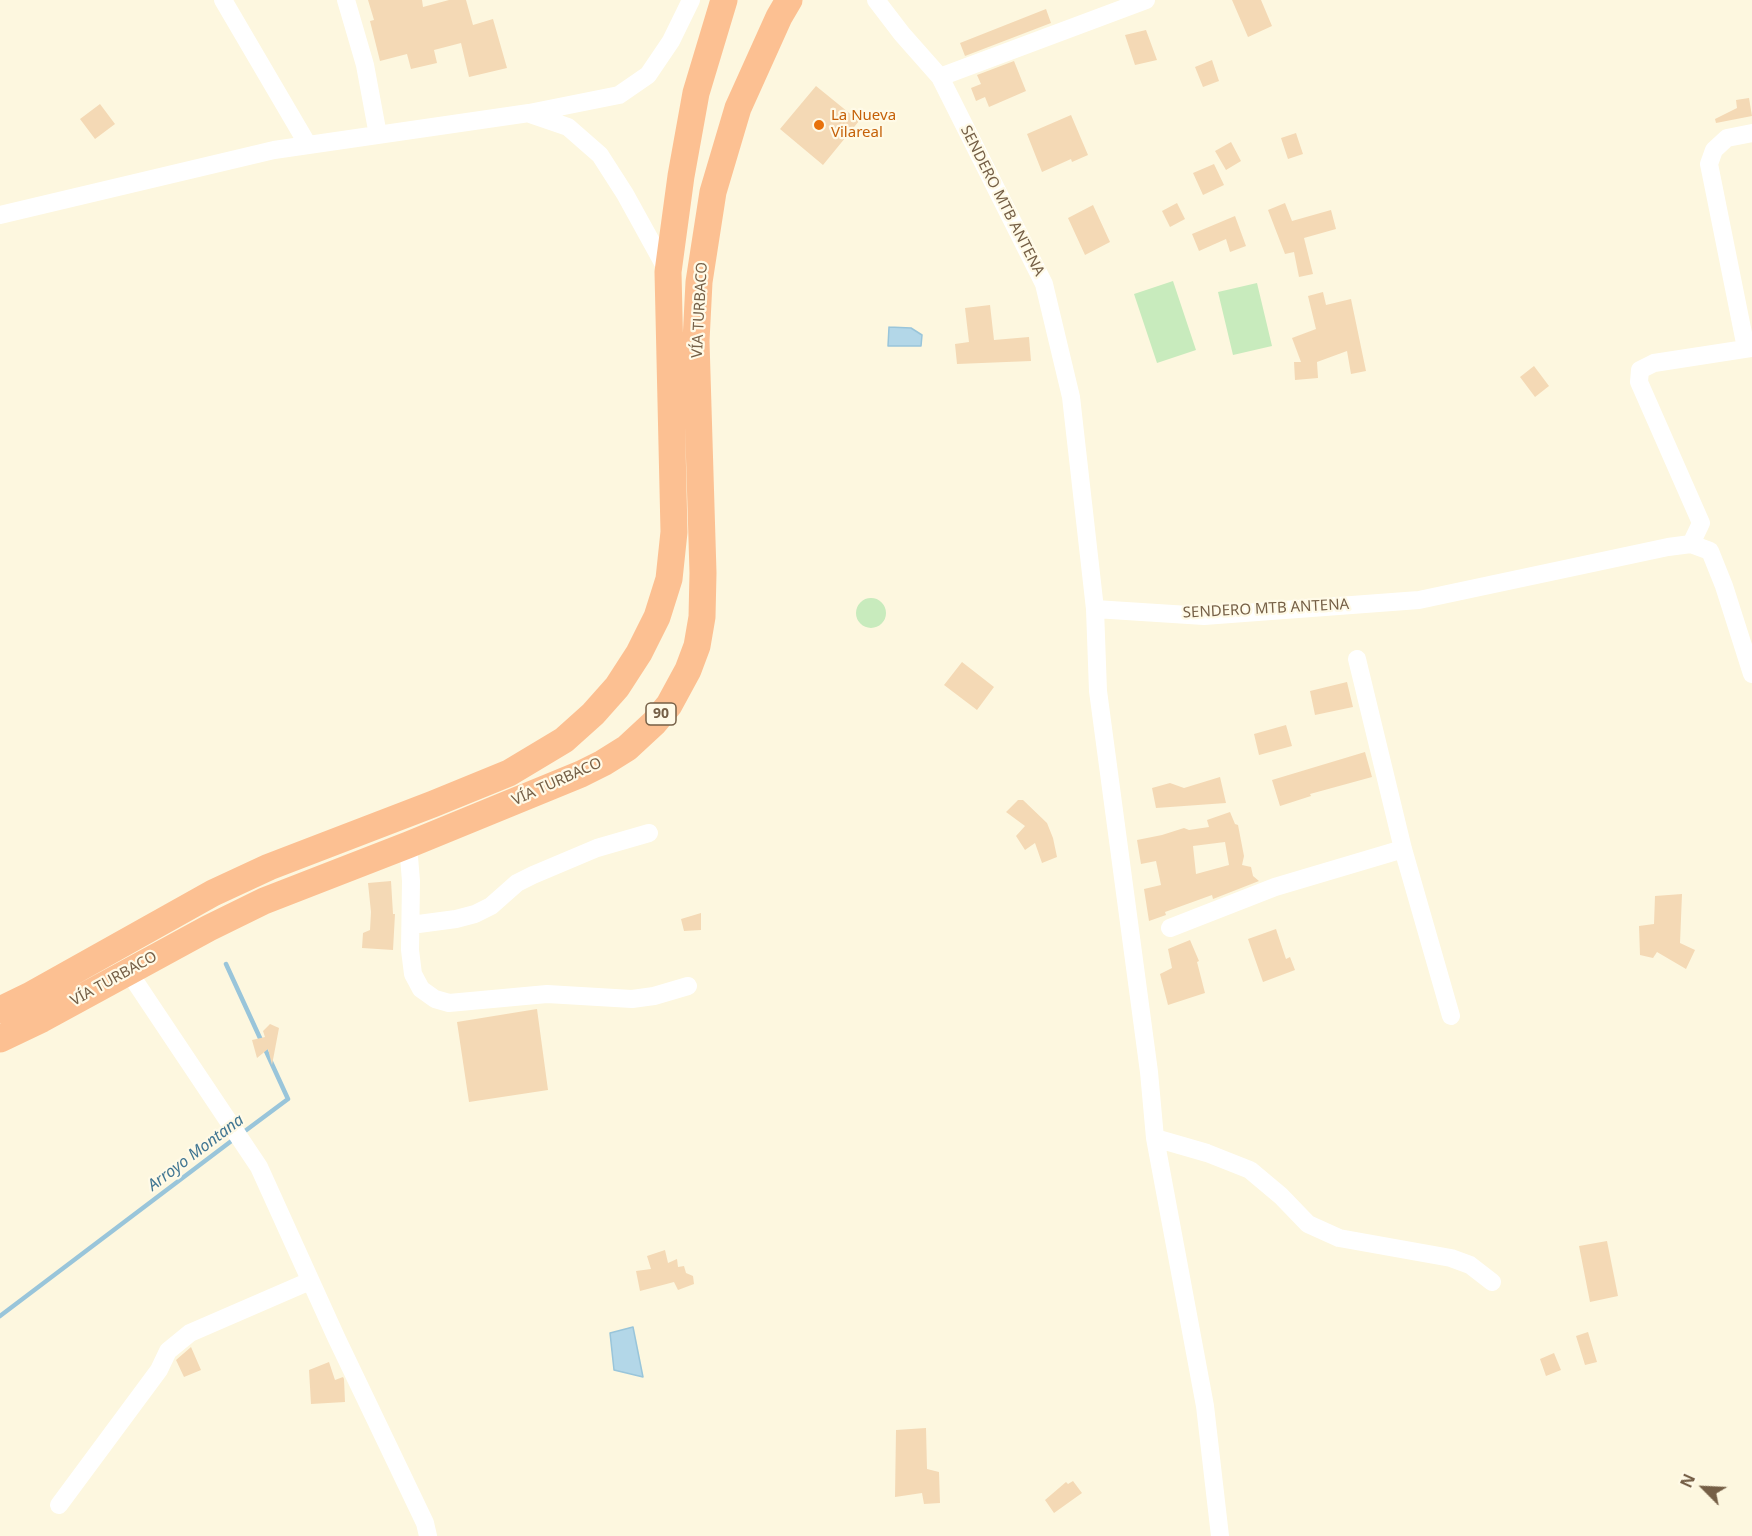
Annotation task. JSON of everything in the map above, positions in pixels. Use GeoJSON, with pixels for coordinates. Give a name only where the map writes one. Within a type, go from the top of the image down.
{"type":"FeatureCollection","features":[{"type":"Feature","properties":{"kind":"highway","name":"VÍA TURBACO"},"geometry":{"type":"LineString","coordinates":[[0,1010],[213,893],[269,867],[509,773],[564,740],[617,687],[639,653],[657,617],[669,579],[674,532],[668,272],[681,176],[696,93],[724,0]]}},
{"type":"Feature","properties":{"kind":"highway","name":"VÍA TURBACO"},"geometry":{"type":"LineString","coordinates":[[0,1039],[264,901],[603,763],[627,748],[654,723],[678,691],[688,670],[697,646],[702,617],[703,573],[696,341],[699,282],[713,192],[738,108],[789,0]]}},
{"type":"Feature","properties":{"kind":"street"},"geometry":{"type":"LineString","coordinates":[[223,0],[308,145]]}},
{"type":"Feature","properties":{"kind":"street"},"geometry":{"type":"LineString","coordinates":[[346,0],[365,65],[378,135]]}},
{"type":"Feature","properties":{"kind":"street"},"geometry":{"type":"LineString","coordinates":[[0,214],[274,150],[529,113],[619,95],[648,75],[671,41],[691,0]]}},
{"type":"Feature","properties":{"kind":"street","name":"SENDERO MTB ANTENA"},"geometry":{"type":"LineString","coordinates":[[876,0],[940,77],[1044,284],[1071,396],[1095,609],[1204,616],[1419,600],[1691,544]]}},
{"type":"Feature","properties":{"kind":"street"},"geometry":{"type":"LineString","coordinates":[[940,77],[1146,0]]}},
{"type":"Feature","properties":{"kind":"street"},"geometry":{"type":"LineString","coordinates":[[529,113],[568,127],[600,155],[625,194],[668,272]]}},
{"type":"Feature","properties":{"kind":"street"},"geometry":{"type":"LineString","coordinates":[[1752,133],[1727,138],[1714,150],[1709,165],[1749,348],[1654,363],[1640,370],[1639,382],[1701,523],[1691,544],[1710,551],[1724,586],[1752,674]]}},
{"type":"Feature","properties":{"kind":"street"},"geometry":{"type":"LineString","coordinates":[[1095,609],[1098,691],[1149,1072],[1155,1138],[1205,1406],[1220,1536]]}},
{"type":"Feature","properties":{"kind":"street"},"geometry":{"type":"LineString","coordinates":[[1357,659],[1403,849],[1451,1016]]}},
{"type":"Feature","properties":{"kind":"street"},"geometry":{"type":"LineString","coordinates":[[411,925],[475,914],[491,906],[517,883],[551,866],[597,848],[649,833]]}},
{"type":"Feature","properties":{"kind":"street"},"geometry":{"type":"LineString","coordinates":[[408,844],[411,881],[410,950],[413,974],[421,988],[435,999],[449,1003],[547,994],[632,999],[654,996],[688,986]]}},
{"type":"Feature","properties":{"kind":"street"},"geometry":{"type":"LineString","coordinates":[[1170,928],[1275,887],[1403,849]]}},
{"type":"Feature","properties":{"kind":"street"},"geometry":{"type":"LineString","coordinates":[[128,971],[259,1167],[310,1281],[425,1523],[428,1536]]}},
{"type":"Feature","properties":{"kind":"street"},"geometry":{"type":"LineString","coordinates":[[1155,1138],[1207,1153],[1250,1170],[1308,1224],[1339,1238],[1451,1257],[1470,1265],[1492,1282]]}},
{"type":"Feature","properties":{"kind":"street"},"geometry":{"type":"LineString","coordinates":[[59,1505],[159,1370],[168,1351],[190,1333],[310,1281]]}},
{"type":"Feature","properties":{"kind":"green space"},"geometry":{"type":"Polygon","coordinates":[[[1173,281],[1196,350],[1157,363],[1134,294],[1173,281]]]}},
{"type":"Feature","properties":{"kind":"green space"},"geometry":{"type":"Polygon","coordinates":[[[1257,283],[1272,346],[1233,355],[1218,292],[1257,283]]]}},
{"type":"Feature","properties":{"kind":"green space"},"geometry":{"type":"Polygon","coordinates":[[[871,598],[877,599],[885,607],[885,619],[877,627],[871,628],[865,627],[857,619],[856,613],[857,607],[865,599],[871,598]]]}},
{"type":"Feature","properties":{"kind":"water"},"geometry":{"type":"Polygon","coordinates":[[[889,327],[911,328],[922,335],[921,346],[888,346],[889,327]]]}},
{"type":"Feature","properties":{"kind":"water"},"geometry":{"type":"Polygon","coordinates":[[[633,1327],[643,1377],[614,1370],[610,1333],[633,1327]]]}},
{"type":"Feature","properties":{"kind":"building"},"geometry":{"type":"Polygon","coordinates":[[[368,0],[422,0],[423,7],[449,0],[466,0],[473,25],[493,19],[507,68],[469,77],[461,43],[434,50],[437,63],[411,69],[407,54],[380,61],[370,21],[374,20],[368,0]]]}},
{"type":"Feature","properties":{"kind":"building"},"geometry":{"type":"Polygon","coordinates":[[[1232,0],[1261,0],[1272,26],[1248,37],[1232,0]]]}},
{"type":"Feature","properties":{"kind":"building"},"geometry":{"type":"Polygon","coordinates":[[[1046,9],[1051,23],[965,56],[960,43],[1046,9]]]}},
{"type":"Feature","properties":{"kind":"building"},"geometry":{"type":"Polygon","coordinates":[[[1146,30],[1157,60],[1135,65],[1125,35],[1146,30]]]}},
{"type":"Feature","properties":{"kind":"building"},"geometry":{"type":"Polygon","coordinates":[[[1212,60],[1219,81],[1203,87],[1195,67],[1212,60]]]}},
{"type":"Feature","properties":{"kind":"building"},"geometry":{"type":"Polygon","coordinates":[[[1014,61],[1026,91],[989,107],[985,97],[976,101],[971,88],[981,84],[977,75],[1014,61]]]}},
{"type":"Feature","properties":{"kind":"building","name":"La Nueva Vilareal"},"geometry":{"type":"Polygon","coordinates":[[[816,86],[859,121],[823,165],[780,129],[816,86]]]}},
{"type":"Feature","properties":{"kind":"building"},"geometry":{"type":"Polygon","coordinates":[[[1749,98],[1752,116],[1716,123],[1715,119],[1737,108],[1736,100],[1749,98]]]}},
{"type":"Feature","properties":{"kind":"building"},"geometry":{"type":"Polygon","coordinates":[[[100,104],[115,124],[95,139],[80,119],[100,104]]]}},
{"type":"Feature","properties":{"kind":"building"},"geometry":{"type":"Polygon","coordinates":[[[1071,115],[1088,155],[1072,162],[1071,159],[1042,172],[1027,134],[1071,115]]]}},
{"type":"Feature","properties":{"kind":"building"},"geometry":{"type":"Polygon","coordinates":[[[1296,133],[1303,154],[1288,159],[1281,138],[1296,133]]]}},
{"type":"Feature","properties":{"kind":"building"},"geometry":{"type":"Polygon","coordinates":[[[1231,142],[1241,161],[1226,170],[1215,151],[1231,142]]]}},
{"type":"Feature","properties":{"kind":"building"},"geometry":{"type":"Polygon","coordinates":[[[1214,164],[1224,185],[1203,195],[1193,173],[1214,164]]]}},
{"type":"Feature","properties":{"kind":"building"},"geometry":{"type":"Polygon","coordinates":[[[1177,203],[1185,219],[1170,227],[1162,211],[1177,203]]]}},
{"type":"Feature","properties":{"kind":"building"},"geometry":{"type":"Polygon","coordinates":[[[1285,203],[1292,221],[1331,210],[1336,229],[1304,238],[1313,274],[1299,277],[1294,252],[1285,254],[1268,210],[1285,203]]]}},
{"type":"Feature","properties":{"kind":"building"},"geometry":{"type":"Polygon","coordinates":[[[1093,205],[1110,242],[1085,255],[1068,218],[1093,205]]]}},
{"type":"Feature","properties":{"kind":"building"},"geometry":{"type":"Polygon","coordinates":[[[1235,216],[1246,246],[1230,252],[1226,239],[1199,251],[1192,234],[1235,216]]]}},
{"type":"Feature","properties":{"kind":"building"},"geometry":{"type":"Polygon","coordinates":[[[1323,292],[1326,305],[1351,299],[1366,371],[1351,374],[1347,351],[1317,362],[1318,378],[1295,380],[1294,362],[1301,362],[1292,338],[1316,329],[1308,296],[1323,292]]]}},
{"type":"Feature","properties":{"kind":"building"},"geometry":{"type":"Polygon","coordinates":[[[990,305],[994,340],[1029,337],[1031,361],[957,364],[955,344],[969,342],[965,308],[990,305]]]}},
{"type":"Feature","properties":{"kind":"building"},"geometry":{"type":"Polygon","coordinates":[[[1534,366],[1549,386],[1535,397],[1520,377],[1534,366]]]}},
{"type":"Feature","properties":{"kind":"building"},"geometry":{"type":"Polygon","coordinates":[[[962,662],[994,687],[977,710],[944,685],[962,662]]]}},
{"type":"Feature","properties":{"kind":"building"},"geometry":{"type":"Polygon","coordinates":[[[1347,682],[1353,707],[1315,715],[1310,691],[1347,682]]]}},
{"type":"Feature","properties":{"kind":"building"},"geometry":{"type":"Polygon","coordinates":[[[1286,725],[1292,746],[1259,755],[1254,734],[1286,725]]]}},
{"type":"Feature","properties":{"kind":"building"},"geometry":{"type":"Polygon","coordinates":[[[1365,752],[1372,777],[1310,794],[1311,796],[1280,806],[1272,780],[1365,752]]]}},
{"type":"Feature","properties":{"kind":"building"},"geometry":{"type":"Polygon","coordinates":[[[1220,777],[1226,803],[1156,808],[1152,788],[1170,783],[1184,788],[1220,777]]]}},
{"type":"Feature","properties":{"kind":"building"},"geometry":{"type":"Polygon","coordinates":[[[1018,800],[1023,800],[1047,823],[1057,857],[1042,863],[1035,843],[1025,850],[1016,836],[1025,826],[1006,812],[1018,800]]]}},
{"type":"Feature","properties":{"kind":"building"},"geometry":{"type":"Polygon","coordinates":[[[1230,812],[1235,824],[1238,825],[1244,856],[1242,865],[1251,867],[1253,876],[1259,881],[1213,899],[1212,895],[1165,912],[1166,915],[1149,921],[1144,889],[1161,885],[1156,861],[1141,864],[1137,840],[1184,828],[1189,830],[1209,827],[1207,820],[1230,812]],[[1225,842],[1193,846],[1196,874],[1229,865],[1225,842]]]}},
{"type":"Feature","properties":{"kind":"building"},"geometry":{"type":"Polygon","coordinates":[[[391,881],[393,914],[395,914],[393,950],[362,948],[363,933],[370,930],[368,883],[391,881]]]}},
{"type":"Feature","properties":{"kind":"building"},"geometry":{"type":"Polygon","coordinates":[[[1682,894],[1680,943],[1695,950],[1686,969],[1657,952],[1653,958],[1640,955],[1639,926],[1654,924],[1655,896],[1682,894]]]}},
{"type":"Feature","properties":{"kind":"building"},"geometry":{"type":"Polygon","coordinates":[[[701,913],[701,930],[684,931],[681,919],[701,913]]]}},
{"type":"Feature","properties":{"kind":"building"},"geometry":{"type":"Polygon","coordinates":[[[1276,929],[1286,959],[1290,957],[1295,970],[1263,982],[1248,939],[1276,929]]]}},
{"type":"Feature","properties":{"kind":"building"},"geometry":{"type":"Polygon","coordinates":[[[1190,940],[1199,961],[1197,962],[1205,993],[1168,1005],[1160,974],[1172,968],[1168,949],[1190,940]]]}},
{"type":"Feature","properties":{"kind":"building"},"geometry":{"type":"Polygon","coordinates":[[[537,1009],[548,1090],[469,1102],[457,1022],[537,1009]]]}},
{"type":"Feature","properties":{"kind":"building"},"geometry":{"type":"Polygon","coordinates":[[[270,1024],[279,1028],[272,1065],[268,1049],[257,1058],[252,1040],[265,1037],[263,1031],[270,1024]]]}},
{"type":"Feature","properties":{"kind":"building"},"geometry":{"type":"Polygon","coordinates":[[[1607,1241],[1618,1296],[1590,1302],[1579,1246],[1607,1241]]]}},
{"type":"Feature","properties":{"kind":"building"},"geometry":{"type":"Polygon","coordinates":[[[665,1250],[668,1263],[677,1259],[678,1267],[684,1266],[686,1273],[693,1276],[694,1284],[678,1290],[674,1282],[640,1291],[636,1271],[651,1269],[647,1256],[665,1250]]]}},
{"type":"Feature","properties":{"kind":"building"},"geometry":{"type":"Polygon","coordinates":[[[1588,1332],[1597,1362],[1585,1365],[1576,1336],[1588,1332]]]}},
{"type":"Feature","properties":{"kind":"building"},"geometry":{"type":"Polygon","coordinates":[[[191,1347],[201,1370],[184,1377],[176,1360],[191,1347]]]}},
{"type":"Feature","properties":{"kind":"building"},"geometry":{"type":"Polygon","coordinates":[[[1554,1353],[1561,1370],[1546,1376],[1540,1359],[1554,1353]]]}},
{"type":"Feature","properties":{"kind":"building"},"geometry":{"type":"Polygon","coordinates":[[[329,1362],[335,1380],[343,1377],[344,1379],[345,1402],[311,1404],[309,1370],[329,1362]]]}},
{"type":"Feature","properties":{"kind":"building"},"geometry":{"type":"Polygon","coordinates":[[[926,1428],[927,1469],[939,1472],[940,1503],[924,1504],[922,1493],[895,1497],[896,1430],[926,1428]]]}},
{"type":"Feature","properties":{"kind":"building"},"geometry":{"type":"Polygon","coordinates":[[[1073,1481],[1082,1493],[1054,1513],[1045,1500],[1066,1482],[1068,1484],[1073,1481]]]}},
{"type":"Feature","properties":{"kind":"waterway","name":"Arroyo Montana"},"geometry":{"type":"LineString","coordinates":[[226,964],[288,1099],[241,1134]]}},
{"type":"Feature","properties":{"kind":"waterway","name":"Arroyo Montana"},"geometry":{"type":"LineString","coordinates":[[0,1316],[234,1139]]}},
{"type":"Feature","properties":{"kind":"place","name":"La Nueva Vilareal"},"geometry":{"type":"Point","coordinates":[819,125]}}]}
